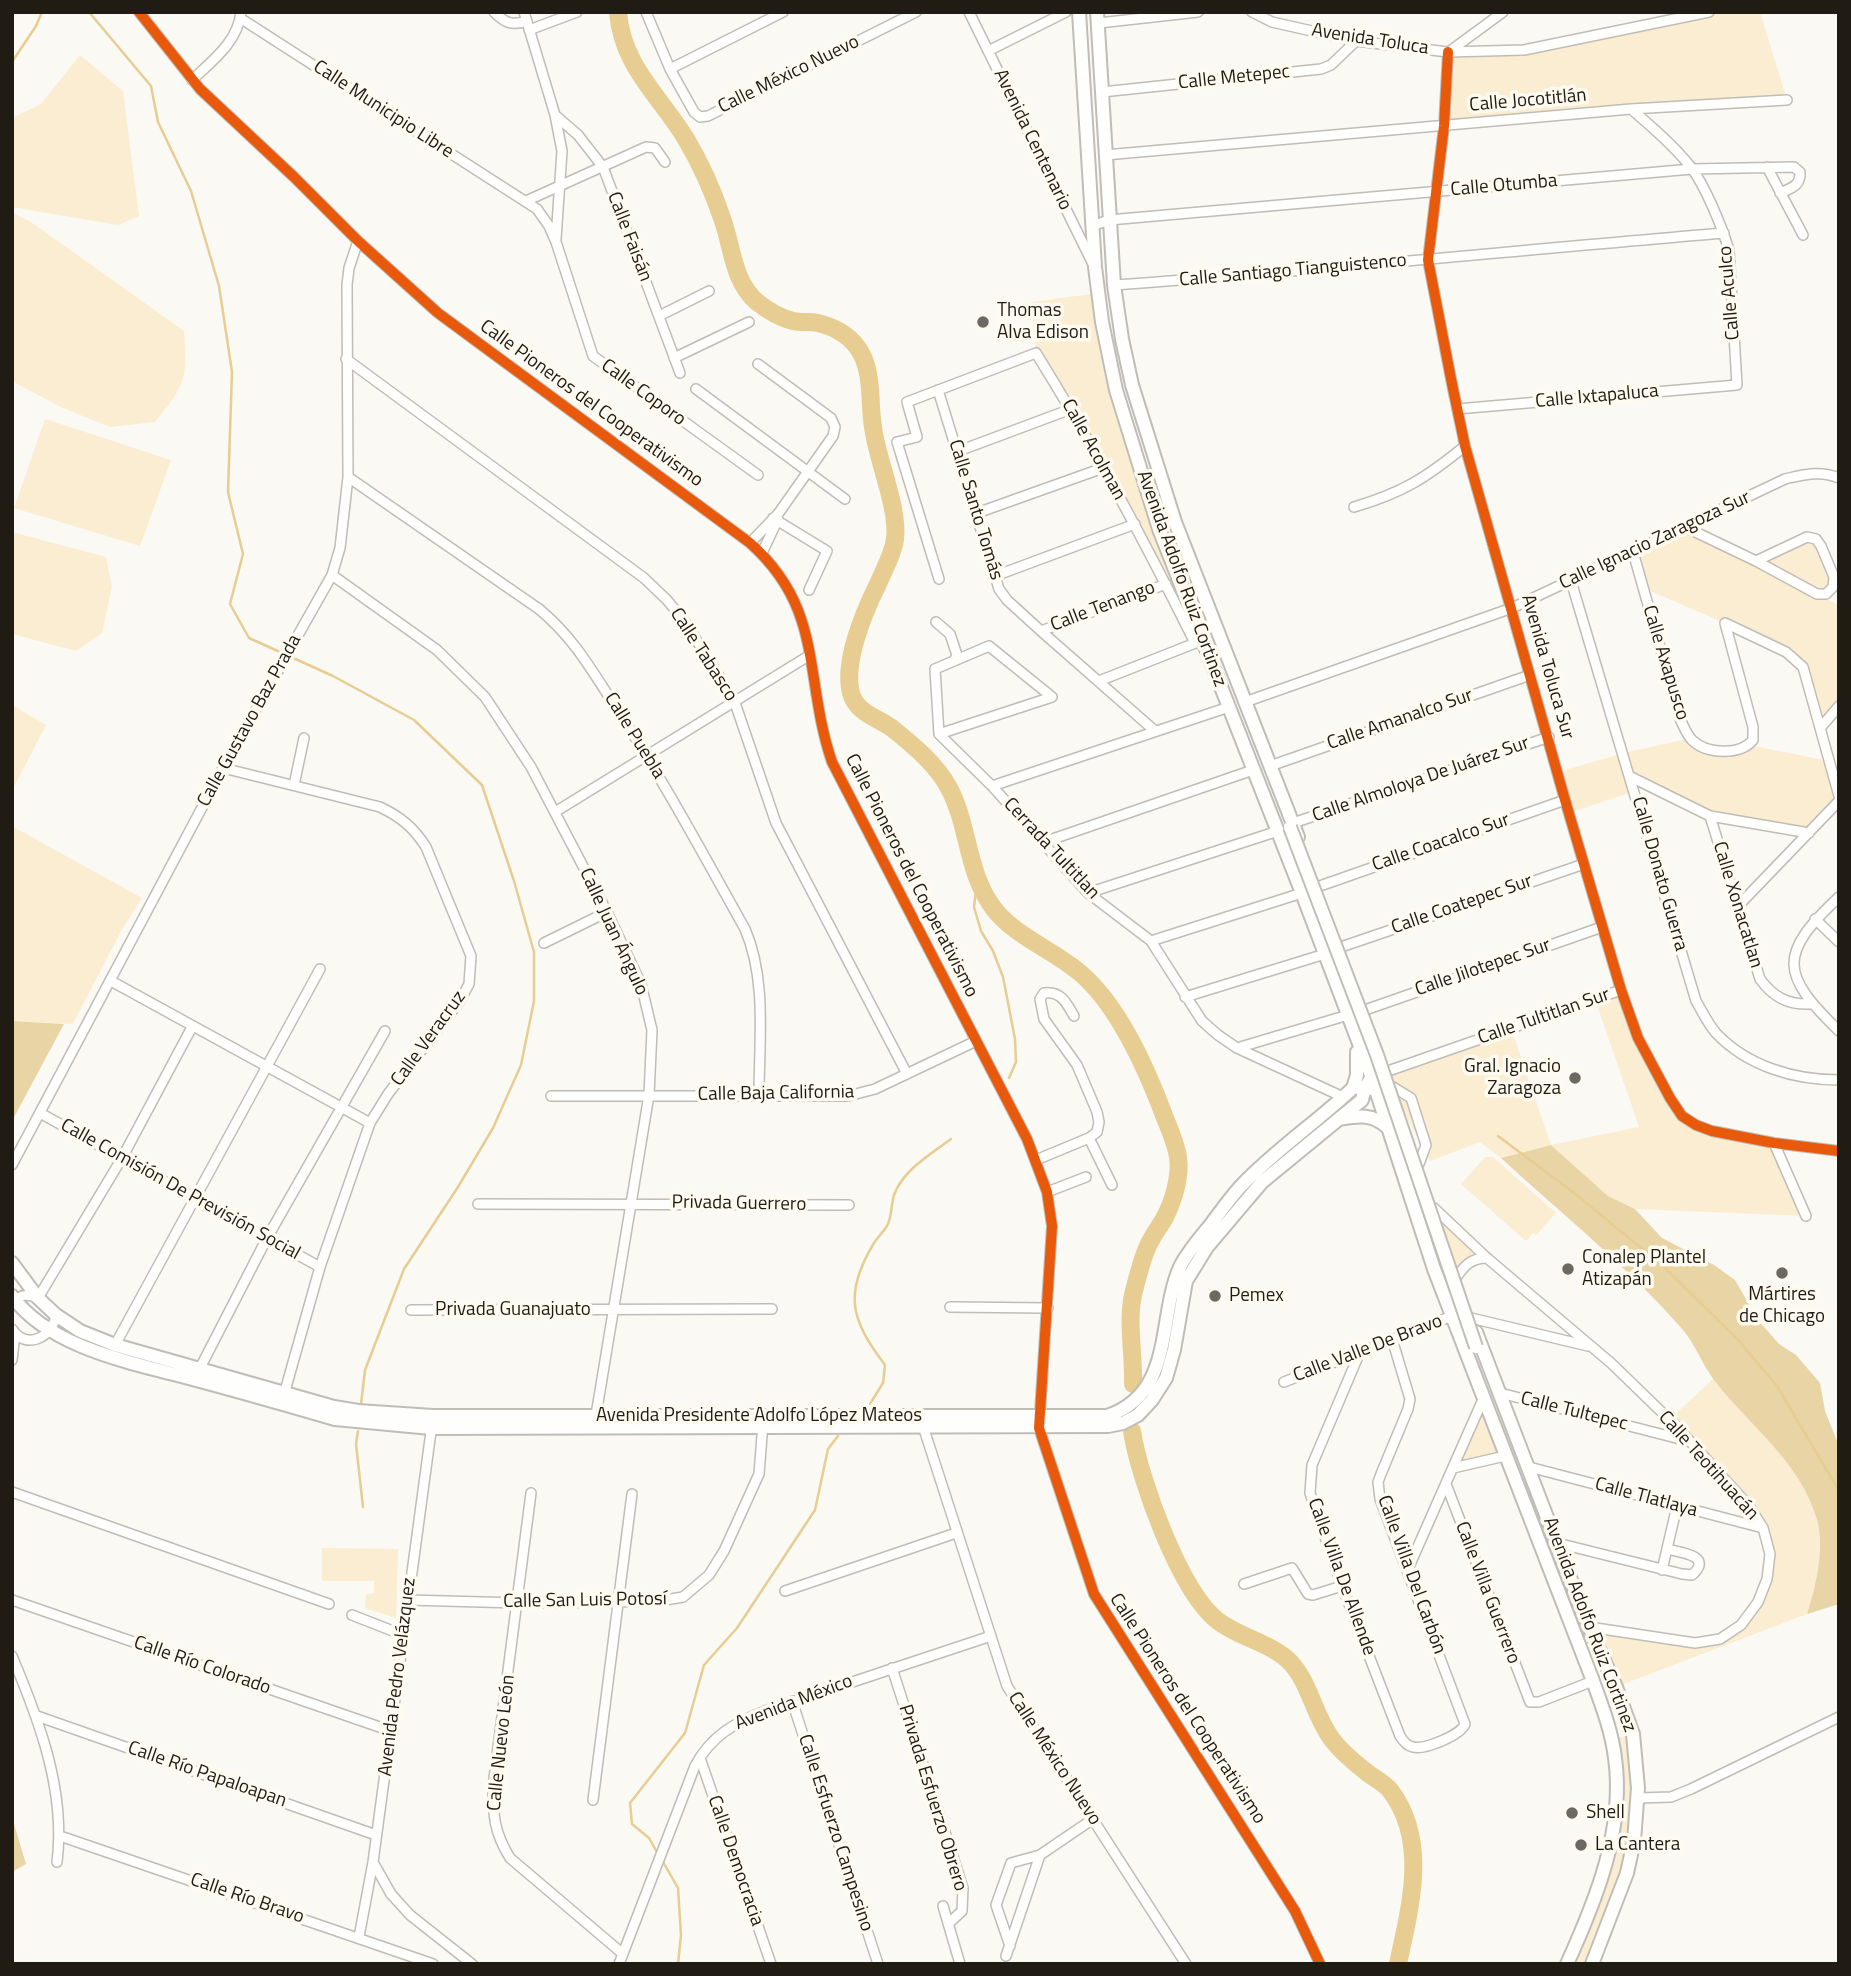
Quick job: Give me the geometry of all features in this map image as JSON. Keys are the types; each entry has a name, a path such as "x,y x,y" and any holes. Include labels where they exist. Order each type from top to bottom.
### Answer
{"main road":[{"name":"Avenida Adolfo Ruiz Cortinez","path":"1079,12 1095,267 1112,376 1159,528 1199,641 1269,807 1286,828 1317,887 1341,947 1388,1071 1455,1278 1589,1627 1616,1687 1634,1740 1637,1771 1634,1840 1627,1872 1592,1964"},
{"name":"Avenida Adolfo Ruiz Cortinez","path":"1098,18 1114,285 1130,373 1171,511 1281,795 1286,828 1303,893 1355,1035 1362,1088 1389,1129 1452,1316 1593,1681 1613,1745 1617,1800 1608,1856 1567,1964"},
{"path":"1112,376 1130,373"},
{"name":"Avenida Adolfo Ruiz Cortinez","path":"1286,828 1377,1055 1473,1347 1477,1377"},
{"path":"1313,923 1329,917"},
{"path":"1355,1035 1362,1088 1387,1096 1390,1101 1422,1199 1441,1229"},
{"name":"Avenida Presidente Adolfo López Mateos","path":"1039,1423 1107,1416 1130,1405 1140,1395 1159,1363 1174,1280 1194,1245 1242,1185 1362,1088 1388,1071"},
{"name":"Avenida Presidente Adolfo López Mateos","path":"12,1264 55,1315 80,1331 115,1345 282,1398 334,1419 432,1422 922,1421 1108,1426 1123,1423 1145,1409 1156,1395 1170,1367 1183,1292 1192,1268 1230,1217 1255,1189 1362,1100 1362,1088"},
{"path":"1339,1119 1368,1116 1378,1119 1389,1129"},
{"name":"Avenida Presidente Adolfo López Mateos","path":"13,1300 51,1331 111,1356 282,1398"},
{"name":"Avenida Adolfo Ruiz Cortinez","path":"1473,1347 1492,1372"},
{"path":"1613,1745 1634,1740"},
{"path":"1617,1773 1637,1771"}],"street":[{"name":"Calle Pioneros del Cooperativismo","path":"139,12 192,80 358,241 438,313 750,543 784,580 796,601 804,625 820,720 832,762 1036,1160 1046,1192 1052,1226 1039,1423 1094,1594 1295,1911 1320,1964"},
{"path":"494,12 507,23 514,25 577,12"},
{"path":"647,13 670,69 783,12"},
{"name":"Calle México Nuevo","path":"670,69 694,112 700,117 720,110 916,12"},
{"name":"Avenida Centenario","path":"969,12 1095,267"},
{"path":"988,51 1066,12"},
{"path":"1098,18 1198,12"},
{"name":"Avenida Toluca","path":"1252,12 1272,22 1356,41 1448,52 1524,50 1709,12"},
{"path":"1448,52 1503,12"},
{"path":"192,80 230,42 237,31 241,15"},
{"name":"Calle Municipio Libre","path":"241,15 526,201"},
{"name":"Calle Coporo","path":"527,21 555,115 562,151 556,242"},
{"name":"Calle Metepec","path":"1102,92 1321,69 1331,65 1356,41"},
{"name":"Avenida Toluca Sur","path":"1448,52 1444,126 1428,260 1465,446 1621,990 1646,1056 1682,1116 1712,1131 1774,1143 1839,1151"},
{"name":"Calle Jocotitlán","path":"1105,155 1632,109 1787,100"},
{"name":"Calle Aculco","path":"1632,109 1662,136 1692,169 1724,233 1729,250 1737,385"},
{"name":"Calle Faisán","path":"555,115 578,135 603,167 680,373"},
{"path":"526,201 651,146 665,162"},
{"path":"1767,167 1803,235"},
{"name":"Calle Otumba","path":"1092,226 1109,220 1692,169 1794,167 1800,172 1800,179 1796,185 1780,193"},
{"name":"Calle Coporo","path":"526,201 543,216 556,242 593,356 758,475"},
{"name":"Calle Santiago Tianguistenco","path":"1114,285 1232,278 1524,249 1724,233"},
{"name":"Calle Gustavo Baz Prada","path":"12,1165 223,768 332,575 341,538 348,477 347,285 349,268 358,241"},
{"path":"659,316 709,291"},
{"path":"674,358 749,323"},
{"name":"Calle Acolman","path":"938,390 1036,353 1071,409 1199,641"},
{"name":"Calle Tabasco","path":"346,359 644,578 685,622 734,700 776,823 907,1074"},
{"path":"750,543 776,518 833,436 835,427 831,418 758,364"},
{"name":"Calle Ixtapaluca","path":"1457,409 1737,385"},
{"path":"695,389 845,499"},
{"path":"938,390 907,402 917,437 897,442 939,579"},
{"name":"Calle Santo Tomás","path":"938,390 999,589 1007,600 1154,731"},
{"path":"957,452 1071,409"},
{"path":"1354,507 1406,488 1424,478 1465,446"},
{"path":"977,513 1103,468"},
{"name":"Calle Ignacio Zaragoza Sur","path":"1245,702 1512,608 1785,479 1810,473 1834,476"},
{"name":"Calle Puebla","path":"348,477 560,626 576,645 647,754 745,929 754,951 758,976 759,1096"},
{"path":"762,553 776,518"},
{"path":"776,518 827,551 809,590"},
{"path":"995,576 1135,524"},
{"path":"1685,527 1817,594 1826,594 1833,587 1834,577 1816,539 1807,537 1756,561"},
{"name":"Calle Axapusco","path":"1633,552 1681,721 1693,742 1703,747 1728,751 1744,748 1753,740 1753,727 1725,623 1786,652 1803,667 1839,799"},
{"name":"Calle Juan Ángulo","path":"332,575 437,650 485,697 505,725 555,812 607,912 641,984 648,1006 652,1041 649,1095 596,1421"},
{"name":"Calle Donato Guerra","path":"1571,581 1696,1001 1714,1031 1741,1056 1775,1070 1814,1080 1839,1080"},
{"name":"Calle Tenango","path":"1041,631 1166,584"},
{"path":"936,622 970,653"},
{"path":"950,634 957,654 955,659"},
{"path":"1099,681 1199,641"},
{"path":"989,646 1052,696 939,734 935,669 970,653 989,646"},
{"path":"555,812 810,654"},
{"name":"Calle Amanalco Sur","path":"1270,766 1530,675"},
{"path":"1821,727 1839,706"},
{"path":"992,786 1229,707"},
{"name":"Cerrada Tultitlan","path":"939,734 992,786 1088,893 1152,941 1185,997 1202,1021 1217,1035 1237,1048 1362,1088"},
{"name":"Calle Almoloya De Juárez Sur","path":"1088,893 1549,737"},
{"path":"294,785 304,738"},
{"name":"Calle Veracruz","path":"223,768 380,807 397,815 426,847 471,956 468,984 461,999 388,1094 370,1123 320,1267 282,1398"},
{"path":"1044,842 1253,770"},
{"path":"1631,778 1710,816 1809,833"},
{"path":"1739,905 1839,799"},
{"name":"Calle Coacalco Sur","path":"1317,887 1565,800"},
{"name":"Calle Xonacatlan","path":"1710,816 1760,979 1768,990 1788,1002 1810,1004 1839,1031"},
{"name":"Calle Coatepec Sur","path":"1341,947 1584,864"},
{"path":"1152,941 1303,893"},
{"path":"1810,1004 1798,985 1794,972 1798,943 1815,919 1839,897"},
{"path":"544,943 607,912"},
{"path":"1815,919 1839,942"},
{"name":"Calle Jilotepec Sur","path":"1365,1010 1602,927"},
{"path":"1185,997 1325,954"},
{"path":"115,1345 320,969"},
{"path":"111,981 370,1123"},
{"name":"Calle Tultitlan Sur","path":"1388,1071 1621,990"},
{"path":"1036,1160 1089,1138 1097,1132 1097,1112 1077,1065 1044,1018 1040,999 1044,993 1052,992 1061,996 1074,1016"},
{"path":"1237,1048 1348,1015"},
{"path":"13,1300 29,1294 38,1298 122,1158 192,1027"},
{"path":"199,1370 267,1238 385,1031"},
{"name":"Calle Baja California","path":"551,1096 848,1096 875,1089 976,1041"},
{"name":"Calle Comisión De Previsión Social","path":"40,1112 320,1267"},
{"path":"1089,1138 1112,1185"},
{"path":"1774,1143 1806,1216"},
{"path":"1046,1192 1086,1177"},
{"name":"Privada Guerrero","path":"478,1204 849,1205"},
{"name":"Calle Teotihuacán","path":"1434,1208 1487,1258 1592,1347 1676,1426 1749,1506 1763,1528 1770,1554 1767,1579 1758,1602 1741,1625 1720,1639 1695,1643 1589,1627"},
{"path":"1455,1278 1468,1263 1477,1258 1487,1258"},
{"path":"950,1307 1048,1308"},
{"name":"Privada Guanajuato","path":"411,1310 772,1309"},
{"path":"12,1360 14,1332 27,1340 40,1339 51,1331 55,1315"},
{"name":"Calle Valle De Bravo","path":"1284,1382 1452,1316"},
{"path":"1471,1318 1592,1347"},
{"name":"Calle Villa Del Carbón","path":"1392,1339 1410,1399 1381,1474 1378,1490 1464,1716 1463,1730"},
{"name":"Calle Villa De Allende","path":"1360,1352 1317,1451 1310,1480 1315,1511 1342,1587 1405,1744 1421,1747 1457,1735 1463,1730"},
{"name":"Calle Tultepec","path":"1500,1393 1688,1441"},
{"path":"1408,1569 1483,1397"},
{"name":"Calle San Luis Potosí","path":"408,1600 618,1602 683,1597 709,1576 724,1551 759,1474 763,1421"},
{"name":"Calle México Nuevo","path":"922,1421 956,1534 1013,1699 1186,1964"},
{"name":"Avenida Pedro Velázquez","path":"359,1937 373,1862 432,1422"},
{"path":"1453,1468 1506,1456"},
{"name":"Calle Tlatlaya","path":"1529,1467 1763,1528"},
{"name":"Calle Villa Guerrero","path":"1446,1484 1530,1702 1539,1702 1593,1681"},
{"path":"12,1492 329,1604"},
{"name":"Calle Nuevo León","path":"531,1493 519,1603 493,1786 493,1821 499,1840 510,1858 621,1959"},
{"path":"593,1800 632,1494"},
{"path":"1662,1570 1677,1506"},
{"path":"785,1591 956,1534"},
{"path":"1556,1543 1662,1570 1692,1575 1697,1571 1697,1558 1667,1549"},
{"path":"1244,1584 1292,1567 1308,1594 1342,1587"},
{"name":"Calle Río Colorado","path":"12,1600 391,1731"},
{"path":"352,1615 402,1635"},
{"name":"Avenida México","path":"621,1959 657,1864 707,1746 732,1726 792,1701 990,1636"},
{"path":"12,1656 37,1716 53,1784 60,1836 57,1862"},
{"name":"Privada Esfuerzo Obrero","path":"892,1668 962,1888 962,1911 948,1924"},
{"name":"Calle Esfuerzo Campesino","path":"792,1701 878,1964"},
{"name":"Calle Río Papaloapan","path":"37,1716 376,1835"},
{"path":"1637,1798 1658,1799 1681,1793 1839,1717"},
{"name":"Calle Democracia","path":"700,1758 771,1964"},
{"path":"1010,1946 996,1905 1012,1863 1040,1855 1093,1819"},
{"name":"Calle Río Bravo","path":"60,1836 433,1964"},
{"path":"1006,1956 1040,1855"},
{"path":"373,1862 391,1894 410,1915 472,1964"},
{"path":"943,1906 960,1964"}],"shaded area":[{"path":"1709,12 1760,12 1787,100 1444,126 1448,52 1524,50"},
{"path":"80,55 123,91 139,216 118,225 12,207 12,118 41,104"},
{"path":"13,213 31,222 184,331 185,360 182,381 173,399 155,422 110,427 63,408 12,379"},
{"path":"1099,293 1102,322 1195,643 1036,353 1031,302"},
{"path":"45,419 171,460 140,546 14,508"},
{"path":"1685,527 1756,561 1799,540 1816,539 1833,587 1819,595 1839,605 1839,706 1821,727 1795,659 1725,623 1643,588 1633,552"},
{"path":"12,532 106,557 112,587 102,633 76,651 12,634"},
{"path":"12,705 46,725 12,791"},
{"path":"1691,738 1715,750 1749,745 1829,761 1839,796 1809,833 1710,816 1632,778 1635,791 1569,813 1558,772"},
{"path":"12,826 142,898 121,931 73,1024 12,1021"},
{"path":"1621,990 1638,1038 1670,1098 1696,1125 1774,1143 1806,1216 1635,1209 1608,1196 1551,1145 1639,1127 1595,999"},
{"path":"12,1021 64,1024 12,1121"},
{"path":"1511,1028 1551,1145 1501,1158 1480,1142 1430,1161 1397,1099 1388,1071"},
{"path":"1551,1145 1608,1196 1635,1209 1662,1238 1714,1265 1735,1280 1758,1320 1779,1344 1796,1355 1820,1383 1825,1411 1839,1446 1839,1604 1807,1614 1818,1567 1819,1531 1809,1499 1786,1461 1714,1380 1687,1336 1662,1307 1501,1158"},
{"path":"1485,1157 1493,1157 1556,1213 1536,1235 1533,1233 1526,1241 1461,1184"},
{"path":"1434,1208 1487,1258 1477,1258 1456,1278"},
{"path":"1713,1379 1778,1449 1805,1489 1814,1511 1820,1534 1820,1553 1807,1614 1616,1687 1589,1627 1675,1641 1720,1639 1741,1625 1758,1602 1770,1554 1763,1528 1669,1420"},
{"path":"1484,1397 1505,1456 1453,1468"},
{"path":"322,1548 398,1549 396,1618 365,1608 366,1594 374,1593 374,1581 322,1581"},
{"path":"1633,1734 1634,1840 1592,1964 1567,1964 1596,1896 1617,1800 1612,1740"},
{"path":"12,1817 26,1864 12,1872"}],"waterway":[{"path":"12,62 42,12"},
{"path":"89,12 151,86 158,122 191,191 219,286 232,372 228,492 243,554 230,604 249,638 333,676 414,720 482,785 534,952 534,1001 521,1065 493,1128 404,1269 365,1370 361,1404"},
{"path":"618,12 621,31 634,65 676,123 702,169 723,221 738,275 749,294 761,305 784,318 796,322 818,323 838,330 854,343 865,363 875,440 894,513 895,539 852,652 849,681 854,700 863,710 909,742 938,771 956,803 978,880 994,909 1012,927 1079,972 1107,1002 1140,1059 1171,1132 1179,1165 1177,1181 1164,1219 1145,1253 1133,1295 1133,1384"},
{"path":"977,881 974,907 981,931 993,951 1003,977 1015,1039 1016,1062 1009,1078"},
{"path":"1498,1136 1574,1193 1662,1265 1739,1341 1777,1386 1839,1491"},
{"path":"870,1404 883,1383 885,1365 858,1320 855,1306 858,1277 874,1243 889,1222 898,1186 918,1163 951,1139"},
{"path":"358,1431 356,1444 363,1507"},
{"path":"1132,1431 1143,1476 1163,1533 1190,1586 1204,1606 1227,1627 1275,1650 1291,1663 1303,1680 1331,1738 1354,1762 1390,1790 1402,1810 1413,1852 1413,1875 1398,1964"},
{"path":"658,1854 649,1838 632,1824 630,1803 685,1733 704,1665 737,1628 815,1510 828,1449 838,1436"},
{"path":"662,1860 678,1888 681,1935 678,1964"}],"cycle path":[{"path":"139,12 200,89 358,241 438,313 750,543 774,568 790,594 801,619 808,646 823,731 832,762 1027,1139 1047,1192 1052,1226 1039,1428 1094,1594 1295,1911 1320,1964"},
{"path":"1448,52 1444,126 1428,260 1465,446 1565,800 1621,990 1638,1038 1670,1098 1682,1116 1696,1125 1712,1131 1774,1143 1839,1151"}],"place":[{"name":"Thomas Alva Edison","path":"983,322"},
{"name":"Gral. Ignacio Zaragoza","path":"1575,1078"},
{"name":"Conalep Plantel Atizapán","path":"1568,1269"},
{"name":"Mártires de Chicago","path":"1782,1273"},
{"name":"Pemex","path":"1215,1296"},
{"name":"Shell","path":"1572,1813"},
{"name":"La Cantera","path":"1581,1845"}]}
